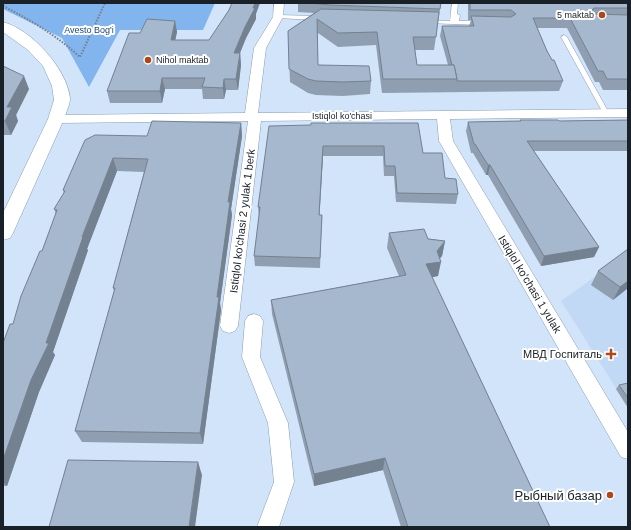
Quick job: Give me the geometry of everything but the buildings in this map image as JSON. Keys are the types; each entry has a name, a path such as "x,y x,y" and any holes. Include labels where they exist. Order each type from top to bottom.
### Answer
{"street":[{"path":"278,17 280,3"},
{"name":"Istiqlol ko'chasi 2 yulak 1 berk","path":"229,326 260,48 278,17"},
{"path":"3,26 22,37 45,59 56,79 62,99 56,119 3,233"},
{"name":"Istiqlol ko'chasi","path":"56,119 628,113"},
{"name":"Istiqlol ko'chasi 1 yulak","path":"443,115 446,141 628,450"},
{"path":"254,321 251,357 278,423 284,482 268,527"}],"lane":[{"path":"421,22 453,23 455,3"},
{"path":"458,3 456,23 486,23"},
{"path":"278,17 326,18"},
{"path":"564,37 606,113"}],"path":[{"path":"3,6 30,20 60,39 80,57 104,3"}],"shaded area":[{"name":"МВД Госпиталь","path":"628,253 628,407 561,301"}],"green space":[{"name":"Avesto Bog'i","path":"3,3 215,3 203,30 120,30 89,87 62,38 3,9"}],"place":[{"name":"5 maktab","path":"602,15"},
{"name":"Nihol maktab","path":"148,60"},
{"name":"МВД Госпиталь","path":"611,354"},
{"name":"Рыбный базар","path":"610,495"}]}
